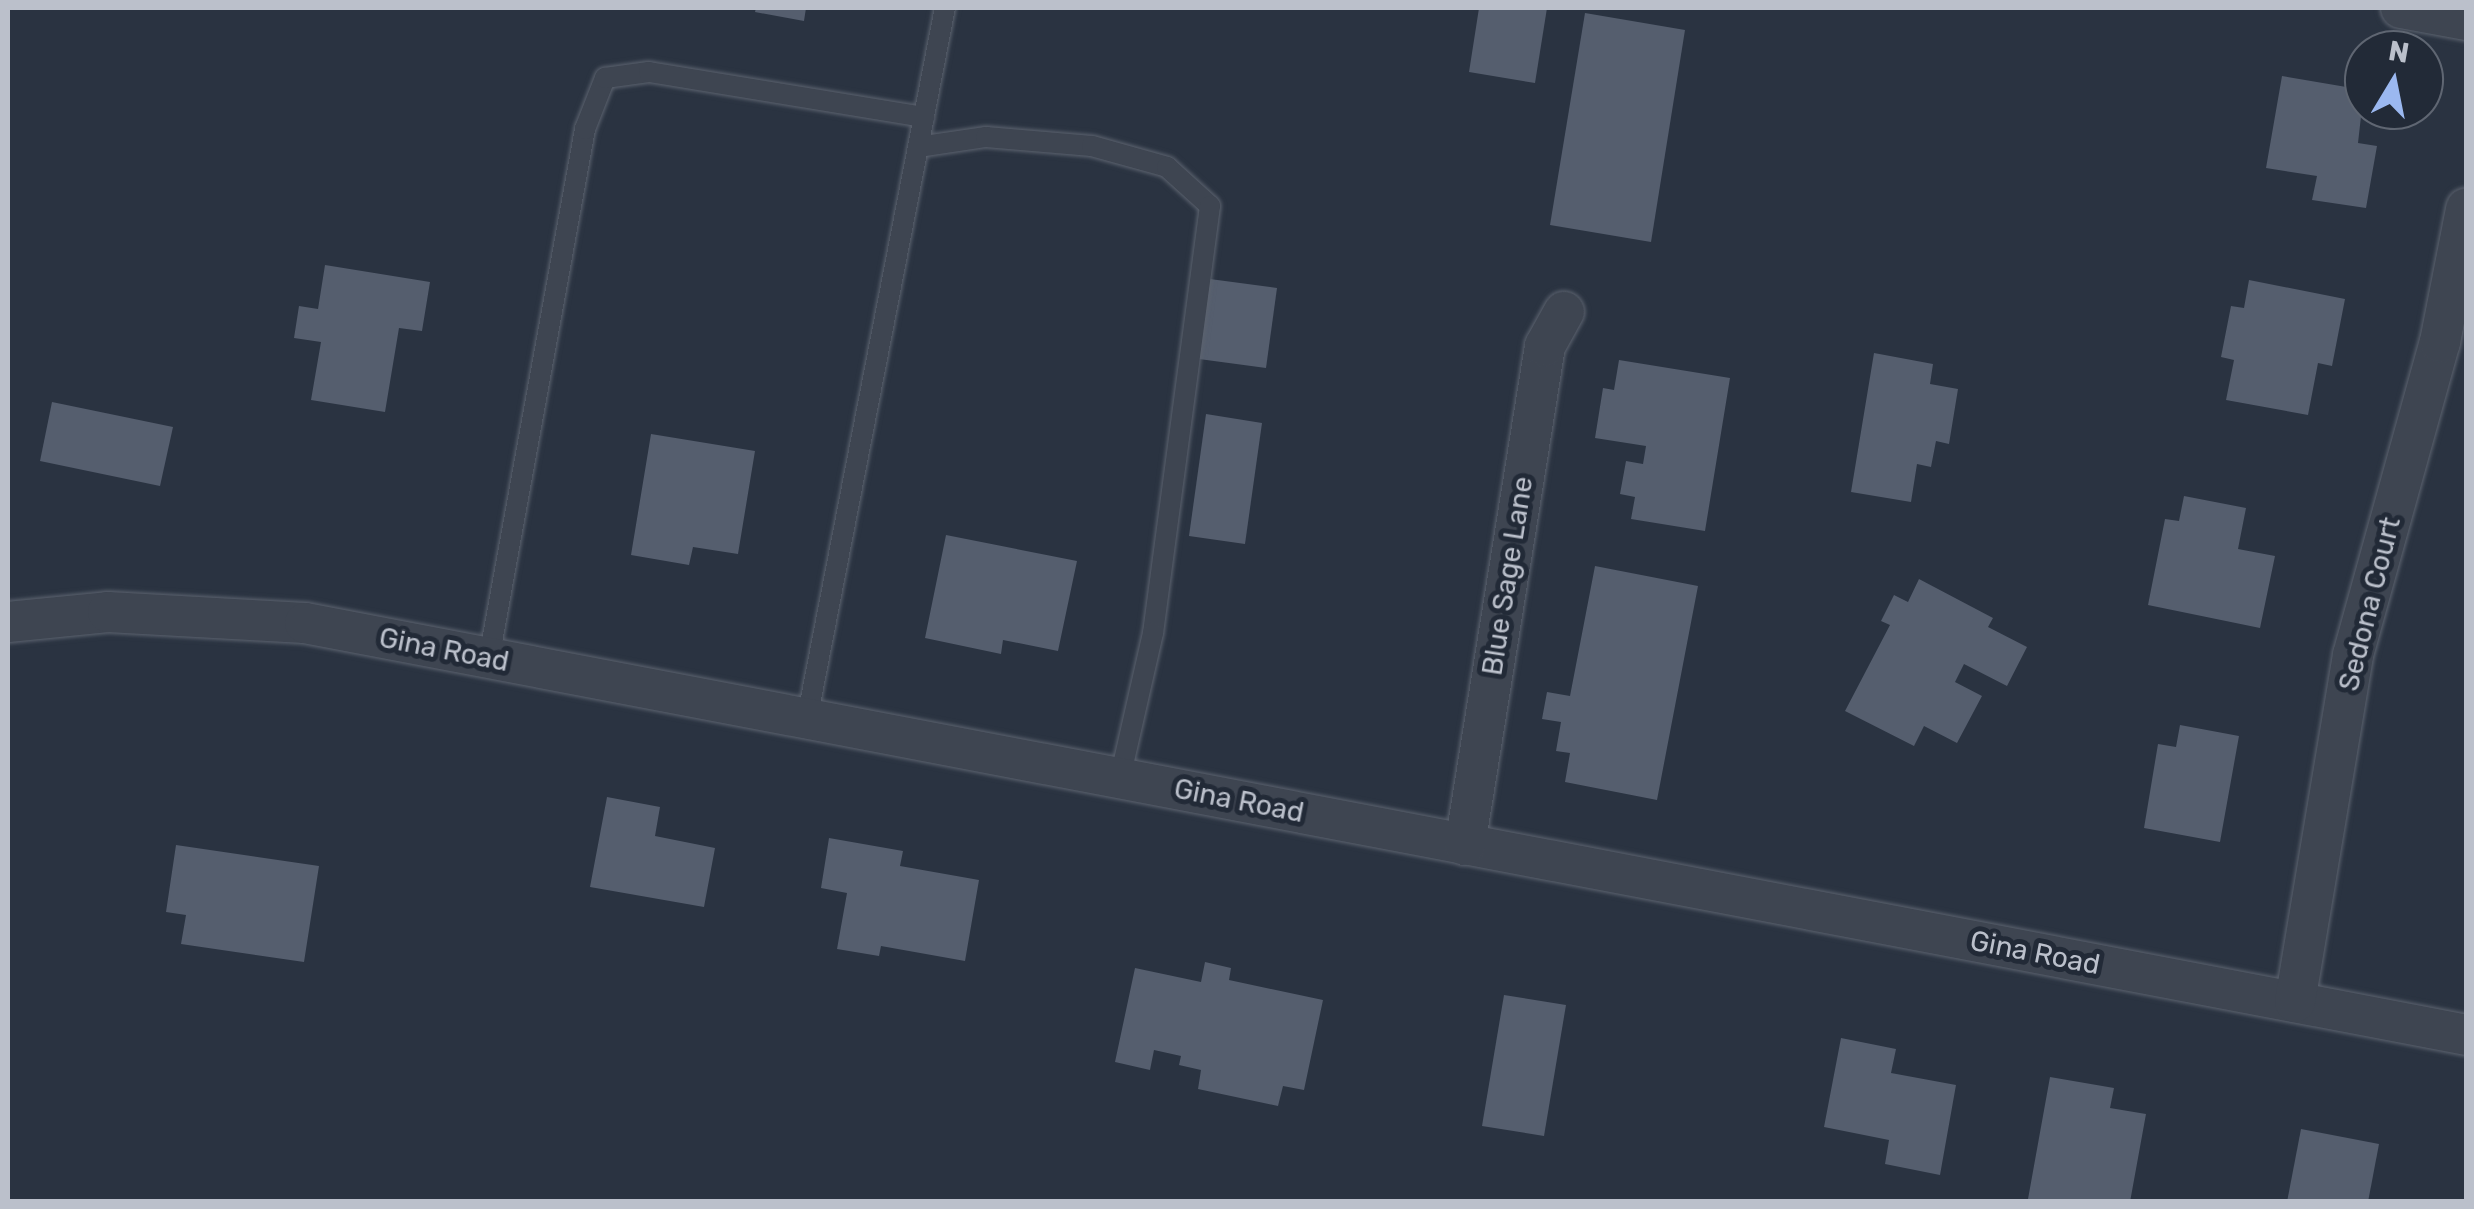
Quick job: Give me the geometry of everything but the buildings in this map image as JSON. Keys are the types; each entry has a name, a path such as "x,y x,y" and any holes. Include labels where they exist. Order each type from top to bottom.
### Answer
{"street":[{"path":"2401,8 2466,20"},
{"name":"Sedona Court","path":"2294,1002 2352,655 2440,342 2466,210"},
{"name":"Blue Sage Lane","path":"1465,845 1545,346 1564,312"},
{"name":"Gina Road","path":"8,622 108,612 305,623 2466,1035"}],"lane":[{"path":"808,719 944,8"},
{"path":"488,658 584,129 605,78 650,72 924,117"},
{"path":"918,147 986,137 1092,146 1166,167 1210,206 1153,633 1120,778"}]}
